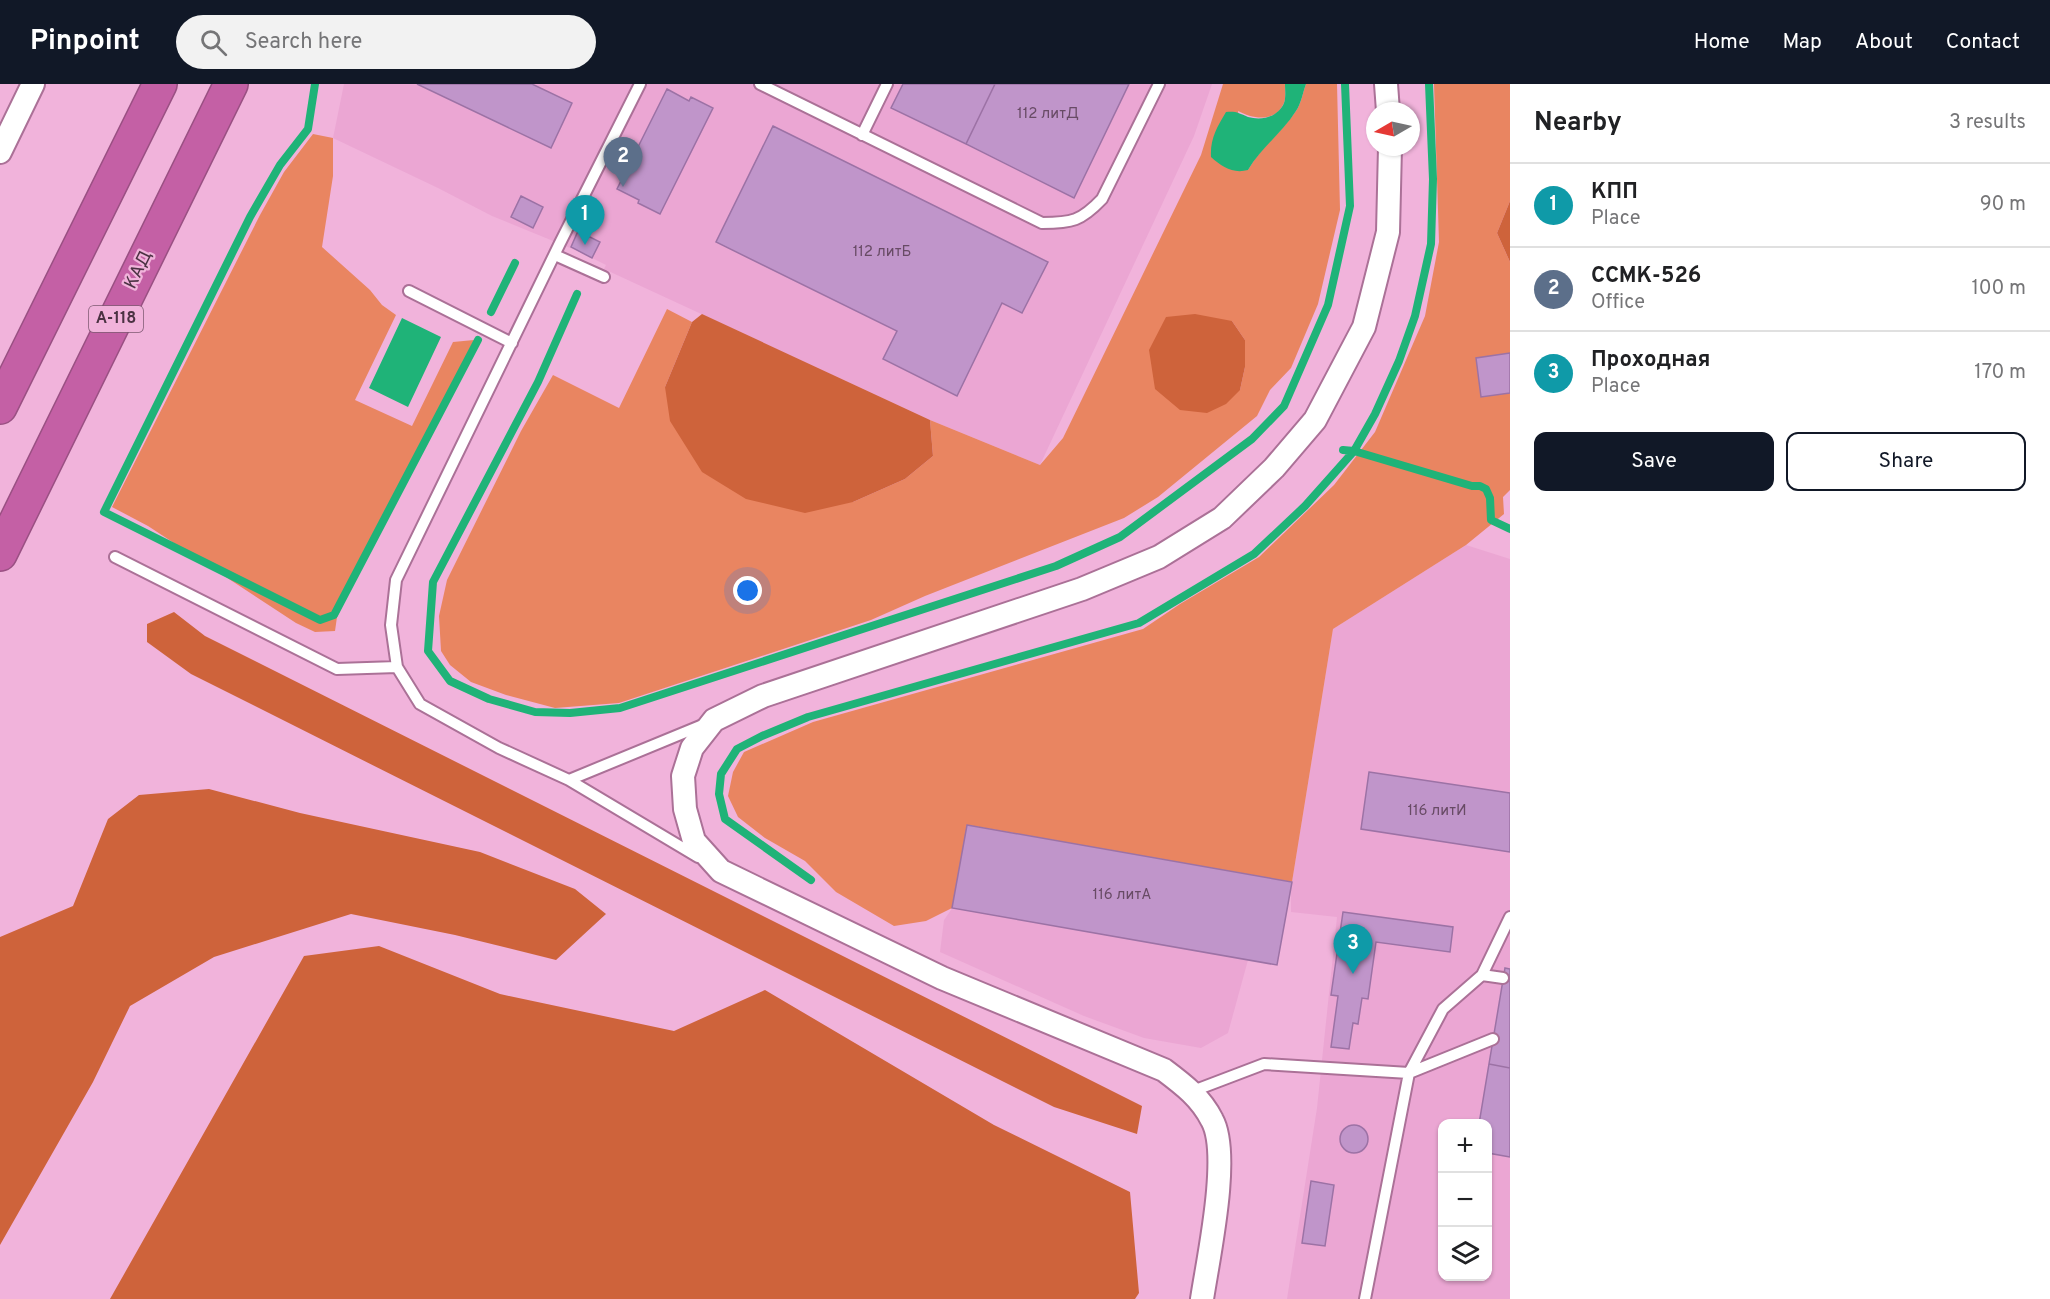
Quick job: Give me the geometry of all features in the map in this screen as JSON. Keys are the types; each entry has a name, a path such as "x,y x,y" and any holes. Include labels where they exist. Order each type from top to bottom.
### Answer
{"highway":[{"path":"0,407 160,84"},
{"name":"КАД","path":"0,554 231,84"}],"street":[{"path":"0,152 33,84"},
{"path":"1386,84 1387,102"},
{"path":"1202,1299 1217,1204 1220,1154 1214,1121 1192,1091 1164,1070 942,978 721,871 694,841 685,809 683,776 692,748 714,720 763,696 1082,589 1159,557 1222,518 1274,468 1315,420 1364,327 1388,232 1390,156"}],"lane":[{"path":"640,84 396,580 391,625 397,667 420,704 499,748 570,780 721,871"},
{"path":"760,84 1042,223 1066,223 1087,214 1102,199 1159,84"},
{"path":"862,135 887,84"},
{"path":"555,255 604,277"},
{"path":"409,291 512,343"},
{"path":"115,557 337,669 397,667"},
{"path":"570,780 714,720"},
{"path":"1365,1299 1409,1073 1443,1009 1482,975 1510,917"},
{"path":"1482,975 1503,978"},
{"path":"1192,1091 1264,1064 1409,1073 1493,1039"}],"shaded area":[{"path":"344,84 1212,84 1194,136 1040,465 930,420 604,269 606,265 580,252 492,216 333,138"},
{"path":"1223,84 1285,84 1284,103 1275,114 1263,118 1238,111 1248,170 1296,111 1306,84 1337,84 1340,210 1318,304 1291,368 1270,390 1257,416 1158,497 1124,518 925,596 871,620 619,703 555,708 506,695 471,682 450,665 441,651 439,616 447,580 521,431 553,375 619,408 667,309 692,322 665,387 853,502 905,479 933,456 930,420 1040,465 1063,438 1201,155","holes":["1232,321 1245,340 1245,367 1240,390"]},
{"path":"1285,84 1306,84 1299,105 1248,170 1228,169 1211,157 1213,139 1226,112 1259,118 1274,115 1284,103"},
{"path":"1434,84 1510,84 1510,201 1497,233 1510,262 1510,490 1503,497 1504,514 1466,545 1333,629 1292,882 968,825 952,908 926,921 894,926 836,892 805,861 765,838 738,817 728,796 733,772 744,752 813,722 1143,629 1259,557 1334,485 1375,432 1425,316 1439,242"},
{"path":"313,134 333,138 333,176 322,247 370,290 382,305 396,315 355,400 412,426 453,342 474,340 337,617 335,631 315,632 296,623 148,526 112,507 260,215 284,172"},
{"path":"1510,201 1510,262 1497,233"},
{"path":"702,314 930,420 933,456 905,479 853,502 805,513 746,499 702,472 670,421 665,387 692,322"},
{"path":"1195,314 1232,321 1245,340 1245,367 1240,390 1226,404 1207,413 1180,410 1155,389 1149,350 1166,317"},
{"path":"402,318 441,337 408,407 369,388"},
{"path":"1466,545 1510,559 1510,1299 1287,1299 1317,1108 1337,917 1291,912 1291,889 1277,965 1248,960 1228,1033 1201,1048 1144,1038 1084,1016 940,952 944,920 953,907 967,825 1292,882 1333,629"},
{"path":"174,612 205,636 1142,1106 1137,1134 1054,1107 191,674 147,642 147,624"},
{"path":"209,789 300,813 480,852 575,889 606,914 556,960 455,935 351,914 214,957 130,1006 93,1082 0,1245 0,937 73,906 108,819 139,795"},
{"path":"379,946 500,994 674,1031 765,990 994,1125 1130,1192 1139,1293 1135,1299 110,1299 304,956"}],"building":[{"path":"417,84 532,84 572,103 551,148"},
{"path":"903,84 995,84 966,144 891,108"},
{"path":"995,84 1129,84 1074,198 966,144"},
{"path":"667,89 689,101 691,97 713,108 660,214 617,189"},
{"path":"773,126 1048,262 1022,313 1002,303 957,396 883,359 897,331 716,242"},
{"path":"521,196 543,207 533,228 511,217"},
{"path":"578,231 600,242 592,258 571,247"},
{"path":"1510,353 1510,393 1481,397 1476,358"},
{"path":"1369,772 1510,793 1510,852 1361,829"},
{"path":"967,825 1292,882 1277,965 952,908"},
{"path":"1343,912 1453,927 1450,952 1376,942 1368,999 1362,998 1358,1024 1353,1023 1349,1049 1331,1047 1338,996 1331,995"},
{"path":"1505,968 1510,969 1510,1068 1489,1064"},
{"path":"1489,1064 1510,1068 1510,1157 1492,1154 1492,1119 1480,1119"},
{"path":"1354,1125 1364,1129 1368,1139 1364,1149 1354,1153 1344,1149 1340,1139 1344,1129"},
{"path":"1311,1181 1334,1185 1325,1246 1302,1243"}],"waterway":[{"path":"315,84 308,129 280,165 250,217 104,512 320,620 334,615 478,340"},
{"path":"577,294 538,382 433,582 428,651 450,681 489,699 535,712 570,713 620,708 1056,566 1120,537 1252,439 1284,406 1328,305 1350,206 1345,84"},
{"path":"811,880 725,819 719,794 721,774 737,749 808,717 1139,623 1254,554 1305,506 1354,451 1375,414 1399,361 1415,316 1431,244 1433,179 1429,84"},
{"path":"491,312 515,263"},
{"path":"1343,450 1354,451 1472,486 1480,486 1486,489 1490,498 1491,520 1510,529"}],"place":[{"name":"ССМК-526","path":"623,187"},
{"name":"КПП","path":"585,245"},
{"name":"Проходная","path":"1353,974"}]}
